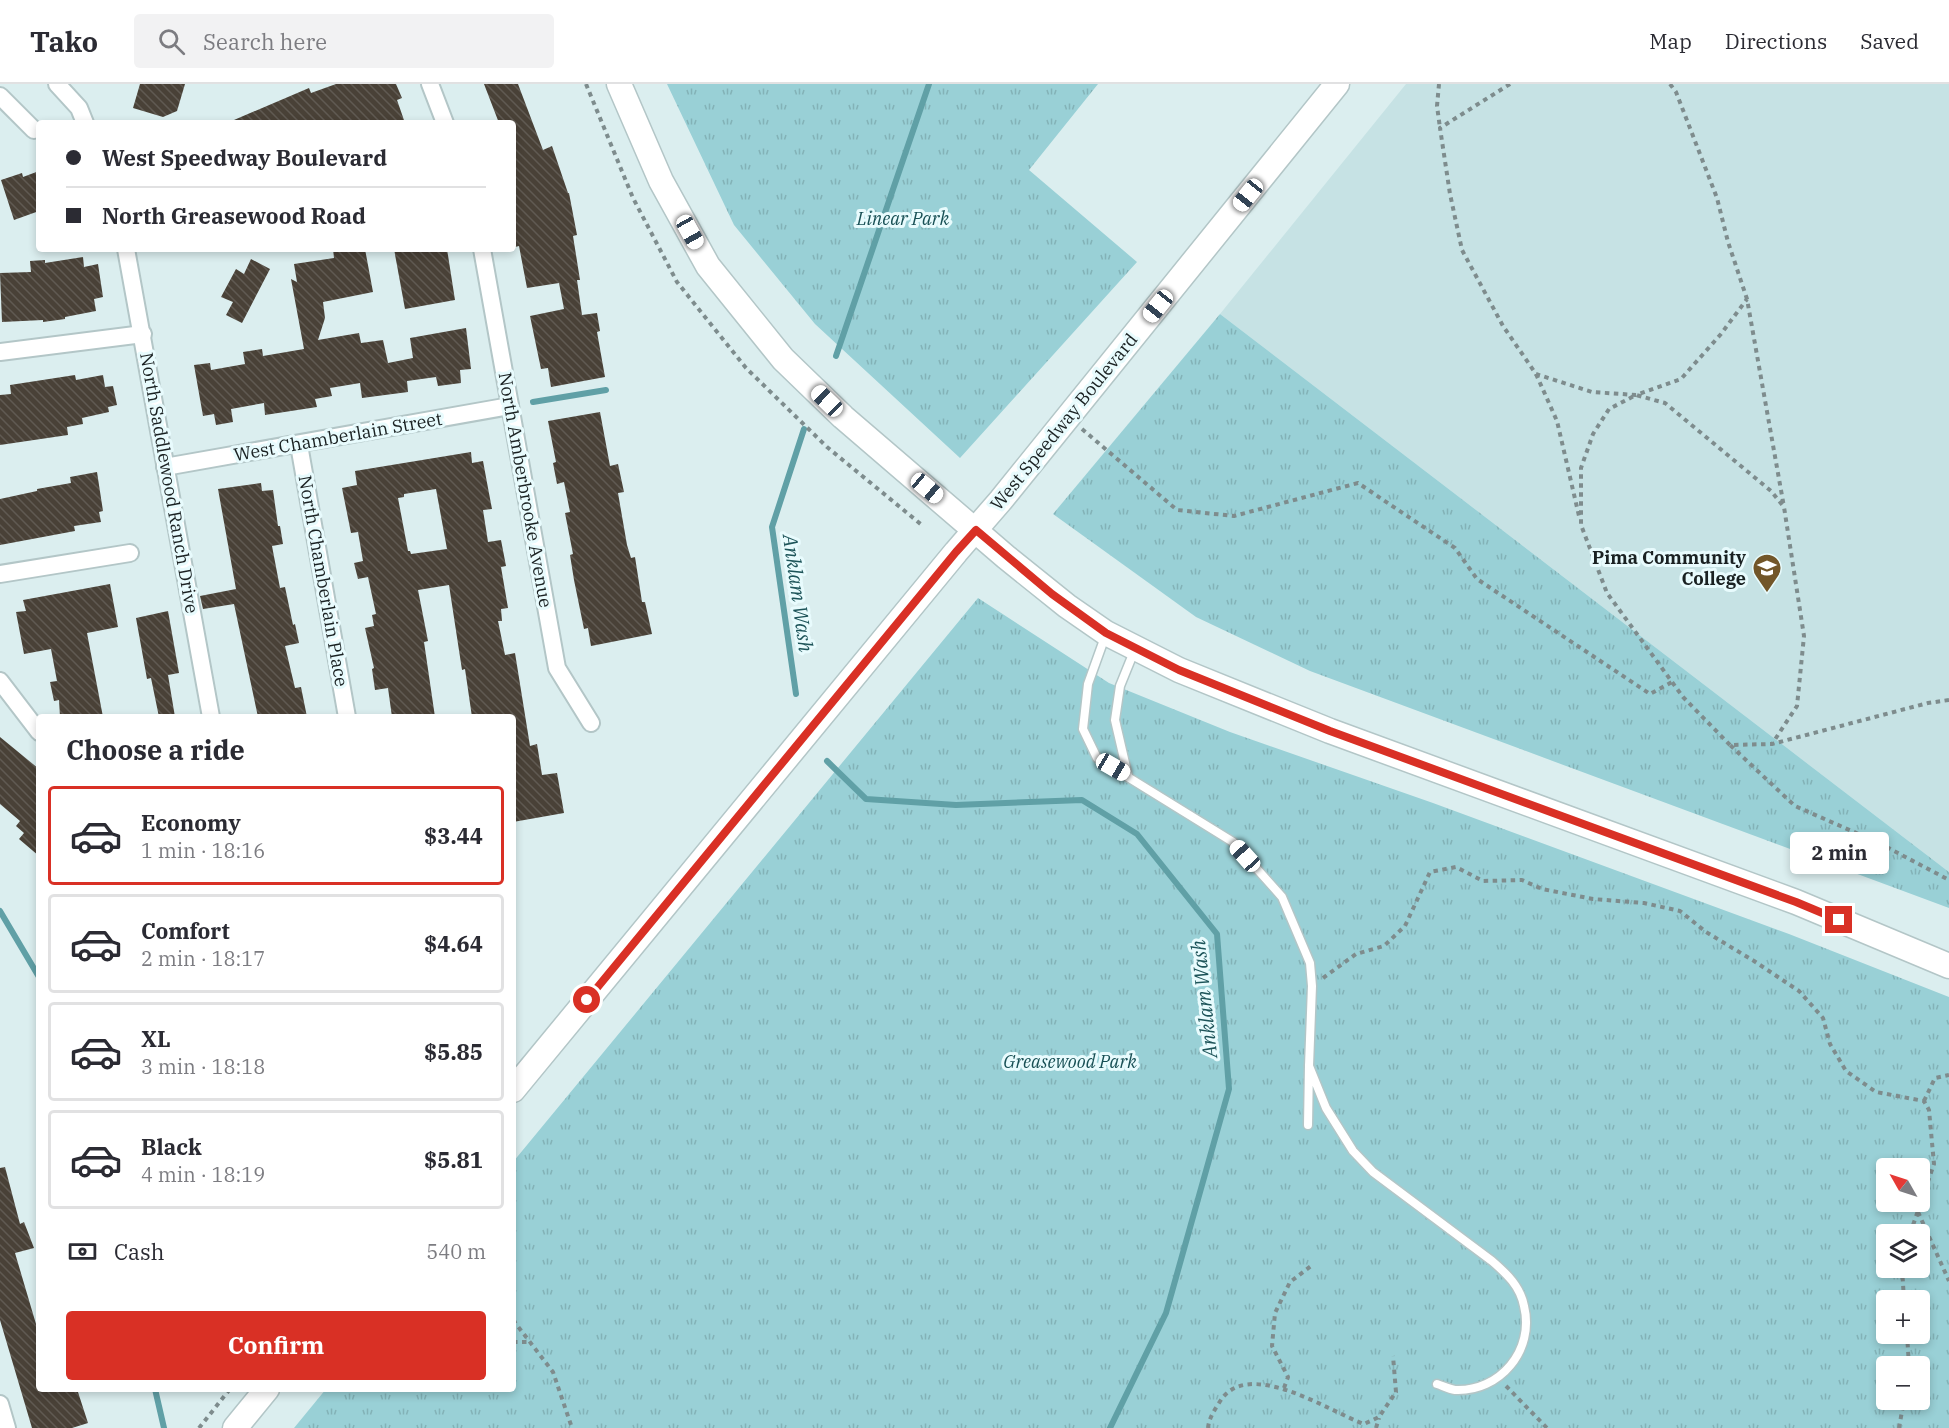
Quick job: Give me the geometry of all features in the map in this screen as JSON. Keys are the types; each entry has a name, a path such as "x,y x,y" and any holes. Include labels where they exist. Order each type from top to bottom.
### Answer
{"main road":[{"path":"619,84 661,181 708,266 775,350 843,417 1058,599 1106,633 1179,670 1330,731 1796,902 1949,966"},
{"name":"West Speedway Boulevard","path":"516,1086 976,530 1337,84"},
{"path":"235,1428 265,1392"}],"street":[{"path":"57,84 79,108 84,120"},
{"path":"430,84 444,120"},
{"path":"0,96 34,130"},
{"name":"North Saddlewood Ranch Drive","path":"127,252 210,714"},
{"name":"North Amberbrooke Avenue","path":"483,252 557,668 591,723"},
{"path":"0,352 143,334"},
{"name":"West Chamberlain Street","path":"165,467 510,406"},
{"name":"North Chamberlain Place","path":"299,445 346,714"},
{"path":"0,574 130,553"},
{"path":"0,681 36,728"},
{"path":"0,1404 7,1428"}],"lane":[{"path":"1106,633 1089,684 1083,729 1097,758 1233,842 1282,897 1310,963 1312,986 1308,1125"},
{"path":"1128,776 1115,720 1120,686 1135,649"},
{"path":"1309,1066 1326,1108 1353,1151 1373,1172 1492,1261 1509,1276 1519,1292 1527,1327 1524,1343 1511,1366 1498,1378 1476,1388 1453,1390 1437,1384"}],"path":[{"path":"1439,84 1437,106 1440,128 1450,194 1462,250 1503,327 1536,374 1557,421 1581,525 1607,593 1683,697 1795,806 1879,843 1949,880"},
{"path":"1440,128 1510,84"},
{"path":"1670,84 1676,92 1717,198 1728,242 1747,299 1804,636 1797,706 1772,744"},
{"path":"1581,525 1581,468 1593,434 1608,409 1636,395 1681,379 1721,334 1747,299"},
{"path":"1536,374 1592,392 1636,395 1665,404 1771,491 1784,507"},
{"path":"1068,417 1177,510 1234,516 1358,483 1455,548 1477,579 1650,694 1672,682"},
{"path":"1730,745 1772,744 1928,703 1949,700"},
{"path":"1312,986 1356,954 1384,946 1404,926 1430,872 1456,867 1483,881 1522,880 1542,889 1583,897 1644,903 1680,911 1706,932 1799,991 1823,1018 1830,1044 1846,1071 1876,1092 1924,1101"},
{"path":"1924,1101 1935,1078 1949,1075"},
{"path":"1924,1101 1929,1110 1934,1164 1930,1176"},
{"path":"1914,1224 1918,1212"},
{"path":"1918,1212 1949,1281"},
{"path":"1284,1388 1288,1377 1272,1346 1275,1313 1290,1282 1311,1266"},
{"path":"516,1324 553,1372 572,1428"},
{"path":"516,1342 530,1342"},
{"path":"1376,1428 1379,1418 1396,1392 1393,1356"},
{"path":"1498,1378 1547,1428"},
{"path":"1208,1428 1209,1421 1222,1397 1234,1388 1253,1385 1284,1388 1310,1398 1344,1417 1364,1424 1379,1418"},
{"path":"199,1428 228,1392"},
{"path":"1899,1428 1902,1410"}],"shaded area":[{"name":"Pima Community College","path":"1406,84 1949,84 1949,872 1220,314"}],"green space":[{"name":"Linear Park","path":"667,84 1098,84 1029,170 1137,262 960,458 815,324 734,225"},
{"path":"1220,314 1949,872 1949,908 1310,671 1196,617 1053,514"},
{"name":"Greasewood Park","path":"978,598 1109,683 1230,732 1433,803 1789,934 1949,997 1949,1428 294,1428 324,1392 516,1392 516,1158"}],"building":[{"path":"140,84 185,84 177,111 163,117 133,108"},
{"path":"336,84 396,84 402,98 397,100 404,120 234,120 309,88 311,93"},
{"path":"484,84 518,84 543,150 552,146 569,193 577,235 573,236 580,280 577,280 582,315 597,313 600,331 597,332 605,377 551,387 548,368 541,369 530,316 564,309 559,283 527,288 519,246 516,247 516,120 498,120"},
{"path":"36,172 36,212 14,220 1,180 22,173 23,177"},
{"path":"333,252 366,252 373,292 323,302 325,318 318,340 359,333 361,343 383,340 388,363 413,358 410,338 466,328 471,369 460,370 461,383 438,386 436,377 407,381 408,392 362,398 360,383 330,388 332,396 315,399 317,407 265,415 264,403 231,409 233,422 216,425 214,414 203,416 194,365 210,363 211,370 245,364 243,352 262,349 263,356 304,349 291,279 297,282 294,264 334,258"},
{"path":"395,252 447,252 455,300 405,309"},
{"path":"83,257 84,267 98,264 103,297 94,299 96,311 43,322 43,320 2,322 0,273 31,272 30,261 45,260 45,263"},
{"path":"251,259 270,269 242,323 226,315 233,302 221,297 236,269 244,274"},
{"path":"75,375 76,380 103,375 105,387 113,386 117,405 108,407 109,412 82,418 83,424 67,427 68,435 0,445 0,395 11,394 10,385"},
{"path":"600,412 610,466 618,464 624,492 618,493 627,545 631,558 635,557 642,602 645,602 652,634 591,646 588,628 584,629 570,555 573,554 565,513 570,512 564,482 557,484 553,463 556,462 548,421"},
{"path":"471,452 472,463 483,461 492,509 483,510 488,542 501,540 506,566 501,567 508,608 501,609 502,621 498,621 505,655 515,653 530,746 537,744 542,775 557,773 564,813 516,821 516,714 472,714 465,669 462,670 449,585 418,590 428,641 424,642 435,714 392,714 388,688 375,690 372,669 374,668 365,628 374,626 372,615 376,614 368,577 358,579 354,563 363,561 358,532 351,533 342,488 357,485 355,471","holes":["436,489 447,549 411,554 408,551 398,498 404,497 404,494"]},
{"path":"97,472 103,511 99,512 101,522 74,526 75,531 0,545 0,499 71,483 70,477"},
{"path":"261,483 262,491 273,490 283,544 272,546 280,588 285,587 299,643 285,646 295,688 301,687 306,714 257,714 234,604 203,609 200,596 236,589 218,489"},
{"path":"110,584 118,627 87,633 102,714 60,714 59,700 54,701 50,682 57,681 51,649 24,654 16,612 26,611 23,600"},
{"path":"168,611 179,673 168,675 174,714 158,714 151,678 147,679 136,618"},
{"path":"0,737 36,767 36,853 19,839 24,833 16,826 20,821 0,804"},
{"path":"5,1167 20,1224 24,1222 34,1248 15,1253 36,1324 36,1392 78,1392 88,1423 72,1428 32,1428 0,1320 0,1168"}],"waterway":[{"name":"Anklam Wash","path":"836,356 929,84"},
{"path":"533,402 606,390"},
{"name":"Anklam Wash","path":"796,694 772,527 804,429"},
{"name":"Anklam Wash","path":"827,761 866,799 956,805 1082,800 1137,834 1217,934 1229,1089 1166,1313 1110,1428"},
{"path":"0,911 36,972"},
{"path":"156,1392 164,1428"}],"place":[{"name":"Pima Community College","path":"1767,594"}],"route":[{"path":"587,1000 976,530 1067,606 1106,633 1179,670 1330,731 1796,902 1839,920"}]}
